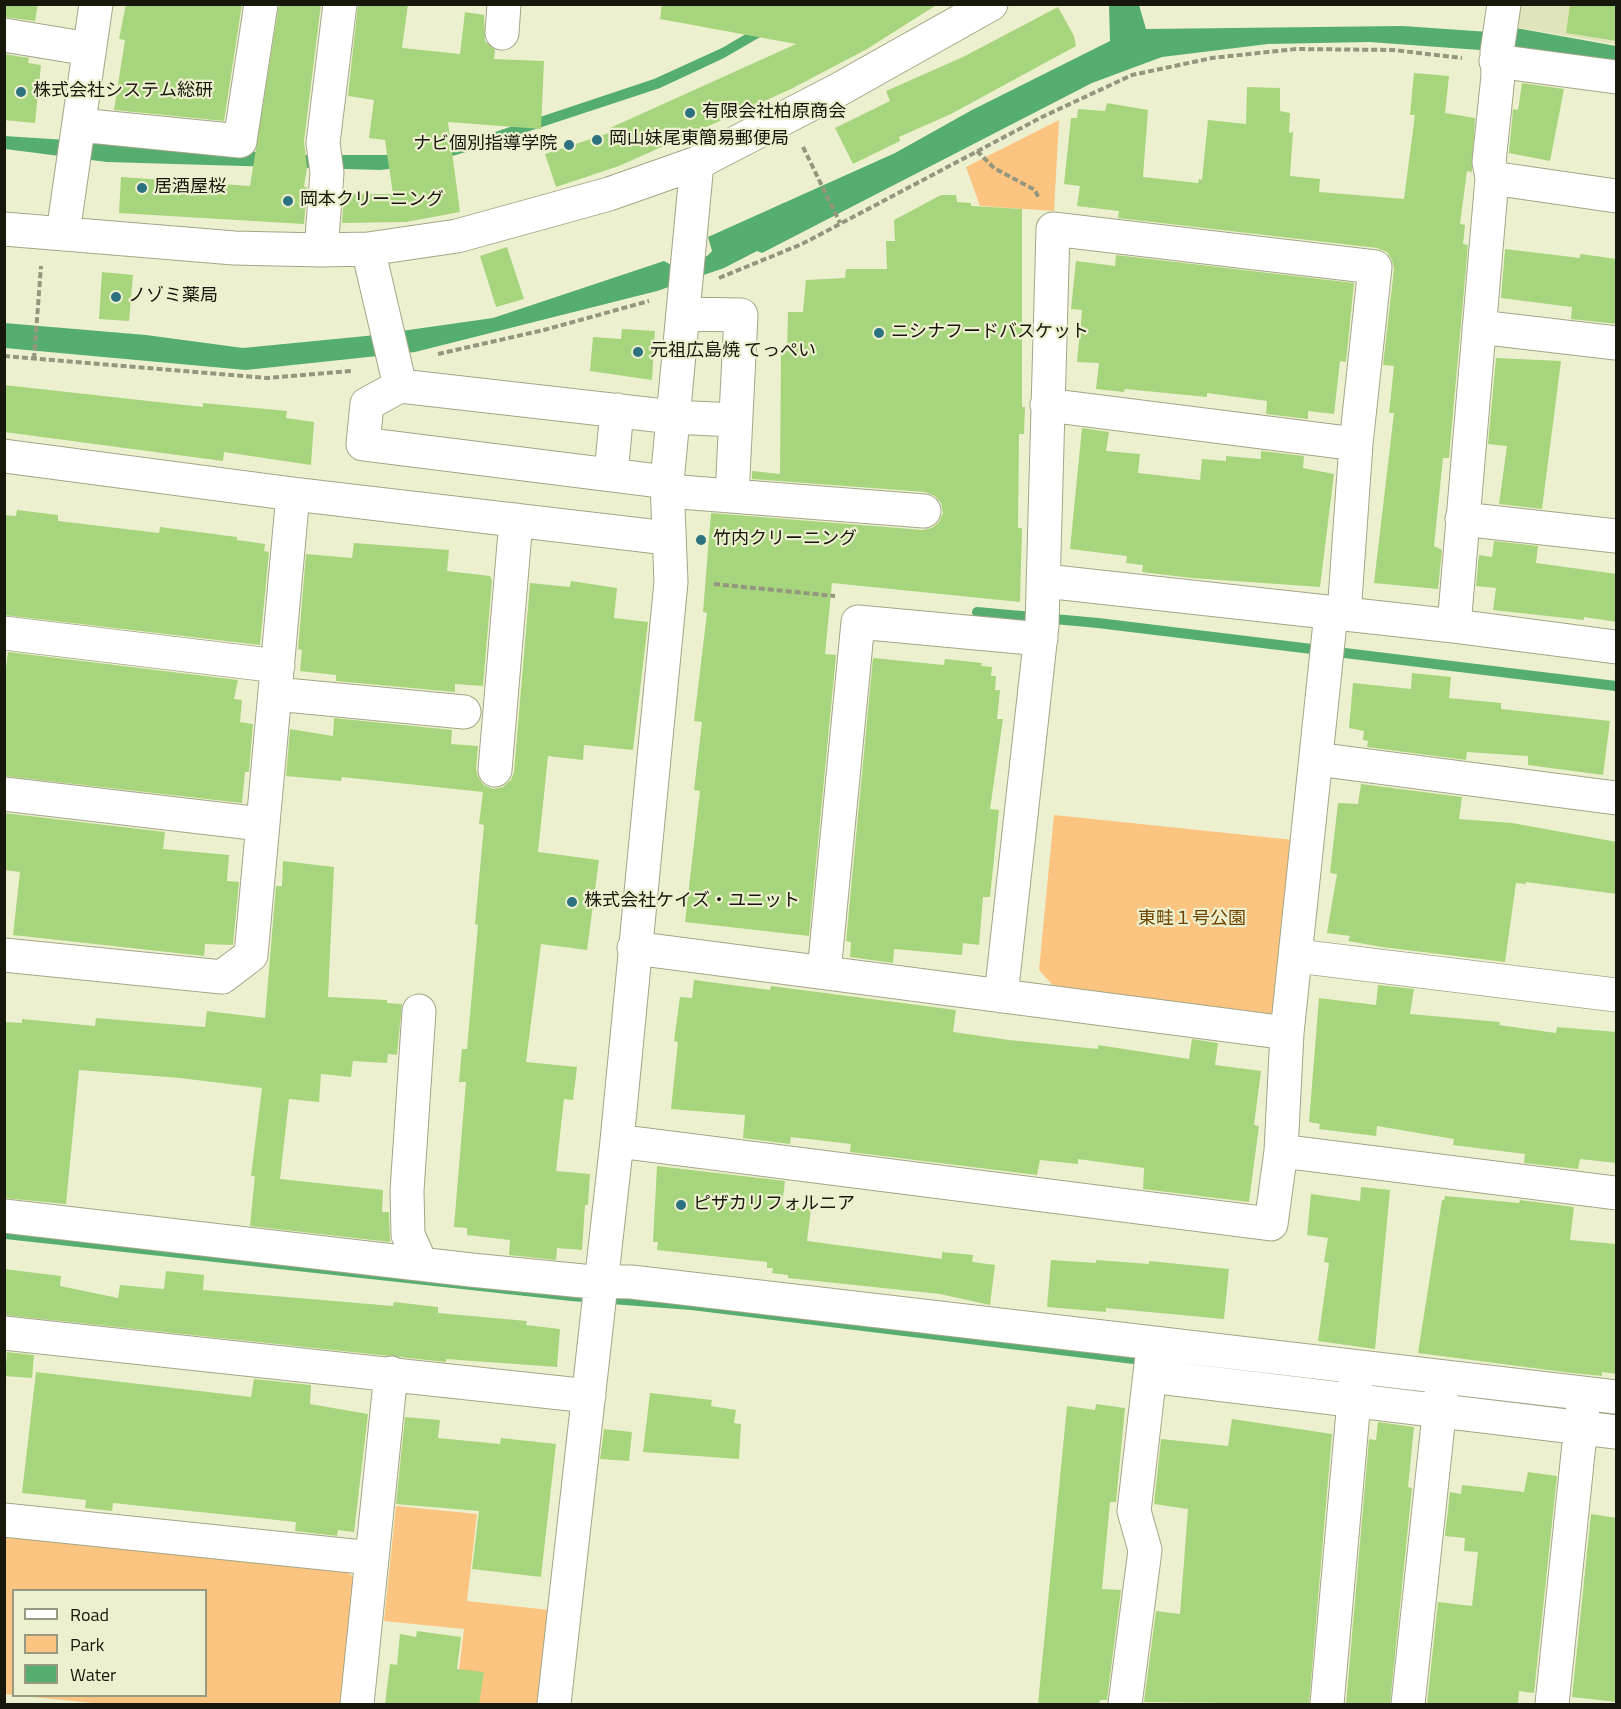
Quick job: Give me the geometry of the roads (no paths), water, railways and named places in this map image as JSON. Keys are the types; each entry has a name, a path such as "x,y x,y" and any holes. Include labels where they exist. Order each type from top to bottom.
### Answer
{"street":[{"path":"96,4 76,141 34,231 234,248 321,250 368,249 457,236 609,194 697,163 788,116 991,4"},
{"path":"76,141 240,141 261,4"},
{"path":"321,250 325,164 323,143 340,4"},
{"path":"4,35 89,49"},
{"path":"1454,626 1492,178 1489,162 1498,76 1499,36 1617,77"},
{"path":"554,1704 617,1141 671,582 667,538 667,486 697,163"},
{"path":"1492,178 1617,196"},
{"path":"617,1141 1271,1224 1281,1151 1287,1033 1297,956 1316,759 1356,444 1375,267 1053,229 1043,613 1001,996"},
{"path":"368,249 393,360 367,404 363,444 612,474 667,486 732,496 924,511"},
{"path":"686,286 741,315 732,496"},
{"path":"1479,327 1617,343"},
{"path":"393,360 616,411 734,420"},
{"path":"1047,405 1356,444"},
{"path":"612,474 616,411"},
{"path":"4,456 293,494 667,538"},
{"path":"4,955 222,976 251,955 261,824 277,680 293,494"},
{"path":"1462,519 1617,536"},
{"path":"495,770 516,520"},
{"path":"824,972 858,622 1043,613 1332,632 1454,626 1617,647"},
{"path":"4,633 464,712"},
{"path":"1316,759 1617,798"},
{"path":"4,794 261,824"},
{"path":"634,948 1287,1033"},
{"path":"1297,956 1617,995"},
{"path":"419,1011 407,1191 408,1235 421,1264"},
{"path":"1281,1151 1617,1193"},
{"path":"4,1216 421,1264 599,1293 631,1282 1151,1361 1582,1411 1617,1432"},
{"path":"4,1333 589,1396"},
{"path":"1125,1704 1145,1550 1134,1511 1151,1361"},
{"path":"357,1704 392,1373"},
{"path":"1327,1704 1356,1384"},
{"path":"1408,1704 1441,1394"},
{"path":"1582,1411 1617,1397"},
{"path":"1552,1704 1582,1411"},
{"path":"4,1520 372,1558"}],"water":[{"path":"795,5 793,18 724,58 660,88 421,165 380,170 107,162 5,149 4,136 303,155 385,155 423,152 498,131 654,79 722,48"},
{"path":"1109,5 1139,5 1146,29 1403,26 1489,32 1516,28 1616,46 1616,68 1508,52 1369,42 1268,44 1162,57 1092,83 762,253 757,251 724,268 657,291 415,352 246,370 5,348 4,323 146,335 243,348 366,336 493,318 664,261 673,266 707,256 712,251 708,237 895,153 972,110 1110,41"},
{"path":"5,1229 494,1281 1616,1411 1616,1423 691,1310 571,1301 5,1239"}],"waterway":[{"path":"977,612 1098,623 1616,686"}],"place":[{"name":"株式会社システム総研","path":"21,92"},
{"name":"有限会社柏原商会","path":"690,113"},
{"name":"岡山妹尾東簡易郵便局","path":"597,140"},
{"name":"ナビ個別指導学院","path":"569,145"},
{"name":"居酒屋桜","path":"142,188"},
{"name":"岡本クリーニング","path":"288,201"},
{"name":"ノゾミ薬局","path":"116,297"},
{"name":"ニシナフードバスケット","path":"879,333"},
{"name":"元祖広島焼 てっぺい","path":"638,352"},
{"name":"竹内クリーニング","path":"701,540"},
{"name":"株式会社ケイズ・ユニット","path":"572,902"},
{"name":"ピザカリフォルニア","path":"681,1205"}],"park label":[{"name":"東畦１号公園","path":"1192,920"}]}
